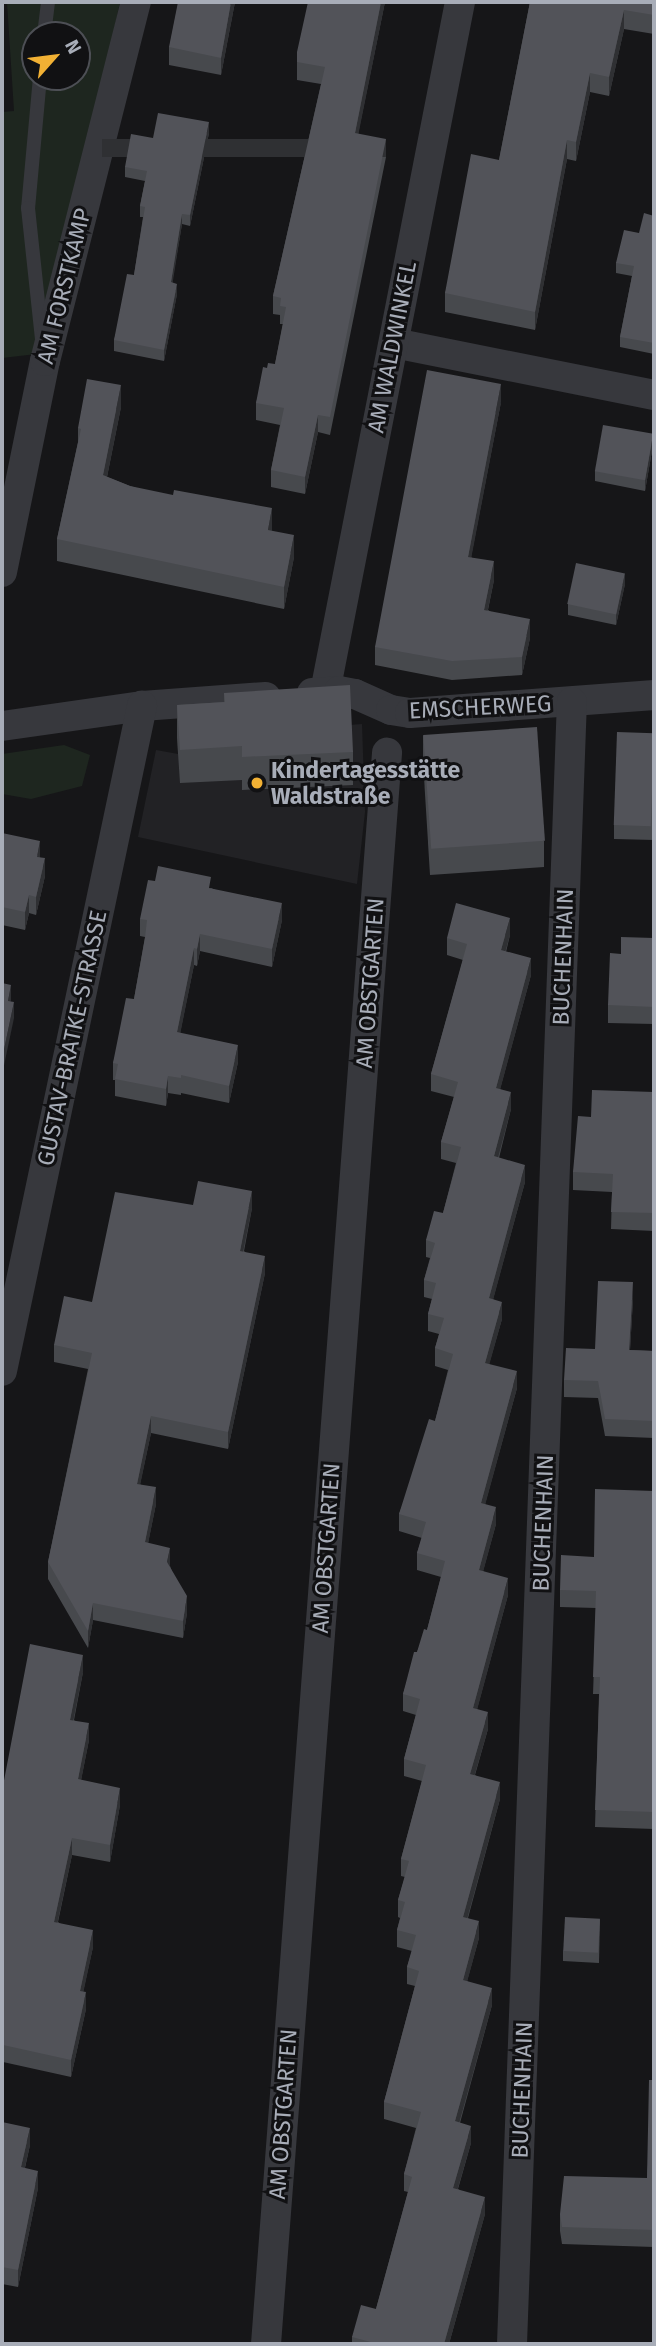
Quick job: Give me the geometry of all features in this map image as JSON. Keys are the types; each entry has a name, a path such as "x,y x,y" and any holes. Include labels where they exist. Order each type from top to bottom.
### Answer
{"street":[{"name":"AM FORSTKAMP","path":"2,572 45,360 136,2"},
{"name":"AM WALDWINKEL","path":"326,692 460,2"},
{"path":"394,342 654,395"},
{"name":"EMSCHERWEG","path":"142,706 326,692 355,694 391,710 410,713 572,702 654,692"},
{"name":"BUCHENHAIN","path":"512,2344 572,702"},
{"path":"2,726 142,706"},
{"name":"GUSTAV-BRATKE-STRASSE","path":"2,1371 142,706"},
{"name":"AM OBSTGARTEN","path":"266,2344 387,753"}],"lane":[{"path":"45,21 47,2"},
{"path":"39,91 28,208 45,360"}],"shaded area":[{"path":"7,2 120,2 45,353 2,358 2,112 14,111"},
{"name":"Kindertagesstätte Waldstraße","path":"362,724 365,812 357,884 138,837 156,750 178,754 177,738"},
{"path":"64,745 90,755 82,786 31,799 2,794 2,754"}],"building":[{"path":"178,2 231,2 221,58 169,47"},
{"path":"308,2 381,2 355,133 386,139 330,417 318,415 305,477 271,470 284,408 256,403 263,367 267,368 268,363 275,364 286,307 280,306 281,298 273,296 325,67 297,62"},
{"path":"530,2 654,2 654,15 624,10 609,77 590,73 576,142 567,140 535,312 445,293 471,154 499,160"},
{"path":"158,113 209,122 190,215 182,214 171,282 177,284 164,350 114,340 127,274 134,275 145,207 140,206 147,171 125,167 131,134 153,138"},
{"path":"644,213 654,216 654,343 620,337 634,266 616,263 624,230 639,233"},
{"path":"427,370 501,384 468,557 494,561 484,610 530,619 522,657 452,661 375,647"},
{"path":"87,379 121,385 103,475 130,486 173,495 174,490 272,508 268,530 294,535 284,587 57,539 81,429 78,428"},
{"path":"603,425 653,434 645,480 595,471"},
{"path":"576,563 625,573 616,614 567,604"},
{"path":"350,685 353,752 242,757 242,746 180,750 177,705 225,702 224,693"},
{"path":"537,727 545,841 431,849 423,735"},
{"path":"617,732 654,733 651,826 614,825"},
{"path":"2,833 40,841 37,857 45,858 36,897 29,895 25,912 2,907"},
{"path":"158,866 211,877 209,888 282,903 272,949 200,934 197,949 194,948 177,1032 238,1045 229,1086 181,1075 181,1078 168,1076 166,1089 115,1079 118,1064 113,1063 126,998 134,999 145,938 147,920 140,919 148,880 155,881"},
{"path":"456,903 510,918 501,950 531,958 496,1088 511,1092 494,1156 525,1165 489,1298 502,1302 485,1363 517,1371 481,1503 496,1507 479,1570 508,1578 473,1708 488,1712 470,1774 500,1782 463,1917 479,1921 463,1980 492,1988 455,2121 471,2126 453,2188 485,2197 444,2344 378,2344 352,2337 361,2305 376,2309 412,2177 404,2174 421,2112 384,2102 419,1971 407,1967 416,1935 397,1930 405,1902 398,1900 409,1861 401,1859 426,1765 404,1759 420,1699 403,1694 414,1652 417,1652 424,1629 427,1630 445,1561 417,1553 426,1522 399,1514 429,1419 435,1421 453,1354 435,1348 444,1318 428,1314 436,1283 424,1280 435,1243 426,1240 434,1211 443,1213 461,1147 441,1142 458,1082 431,1074 467,944 447,938"},
{"path":"621,937 654,938 654,1007 608,1005 610,953 621,954"},
{"path":"2,983 11,985 8,1001 14,1002 2,1059"},
{"path":"592,1090 654,1092 654,1213 611,1212 613,1174 573,1172 578,1116 591,1117"},
{"path":"198,1181 252,1191 240,1251 265,1256 228,1432 151,1416 137,1484 156,1487 145,1542 170,1548 167,1562 187,1596 183,1621 93,1603 88,1631 48,1562 92,1353 54,1345 64,1296 92,1302 115,1192 193,1205"},
{"path":"598,1281 633,1282 629,1350 654,1351 654,1421 605,1419 598,1381 564,1380 566,1348 595,1349"},
{"path":"595,1489 654,1491 654,1812 595,1810 600,1677 593,1677 596,1591 560,1590 561,1555 594,1557"},
{"path":"30,1644 83,1655 70,1720 89,1723 78,1779 120,1788 110,1845 72,1838 54,1922 93,1930 80,1991 86,1992 71,2060 3,2045 2,2049 2,1791"},
{"path":"565,1917 600,1919 598,1953 563,1951"},
{"path":"649,2080 654,2080 654,2230 562,2227 560,2214 564,2176 647,2178"},
{"path":"2,2122 30,2128 21,2167 38,2171 18,2270 2,2267"}],"place":[{"name":"Kindertagesstätte Waldstraße","path":"257,783"}]}
